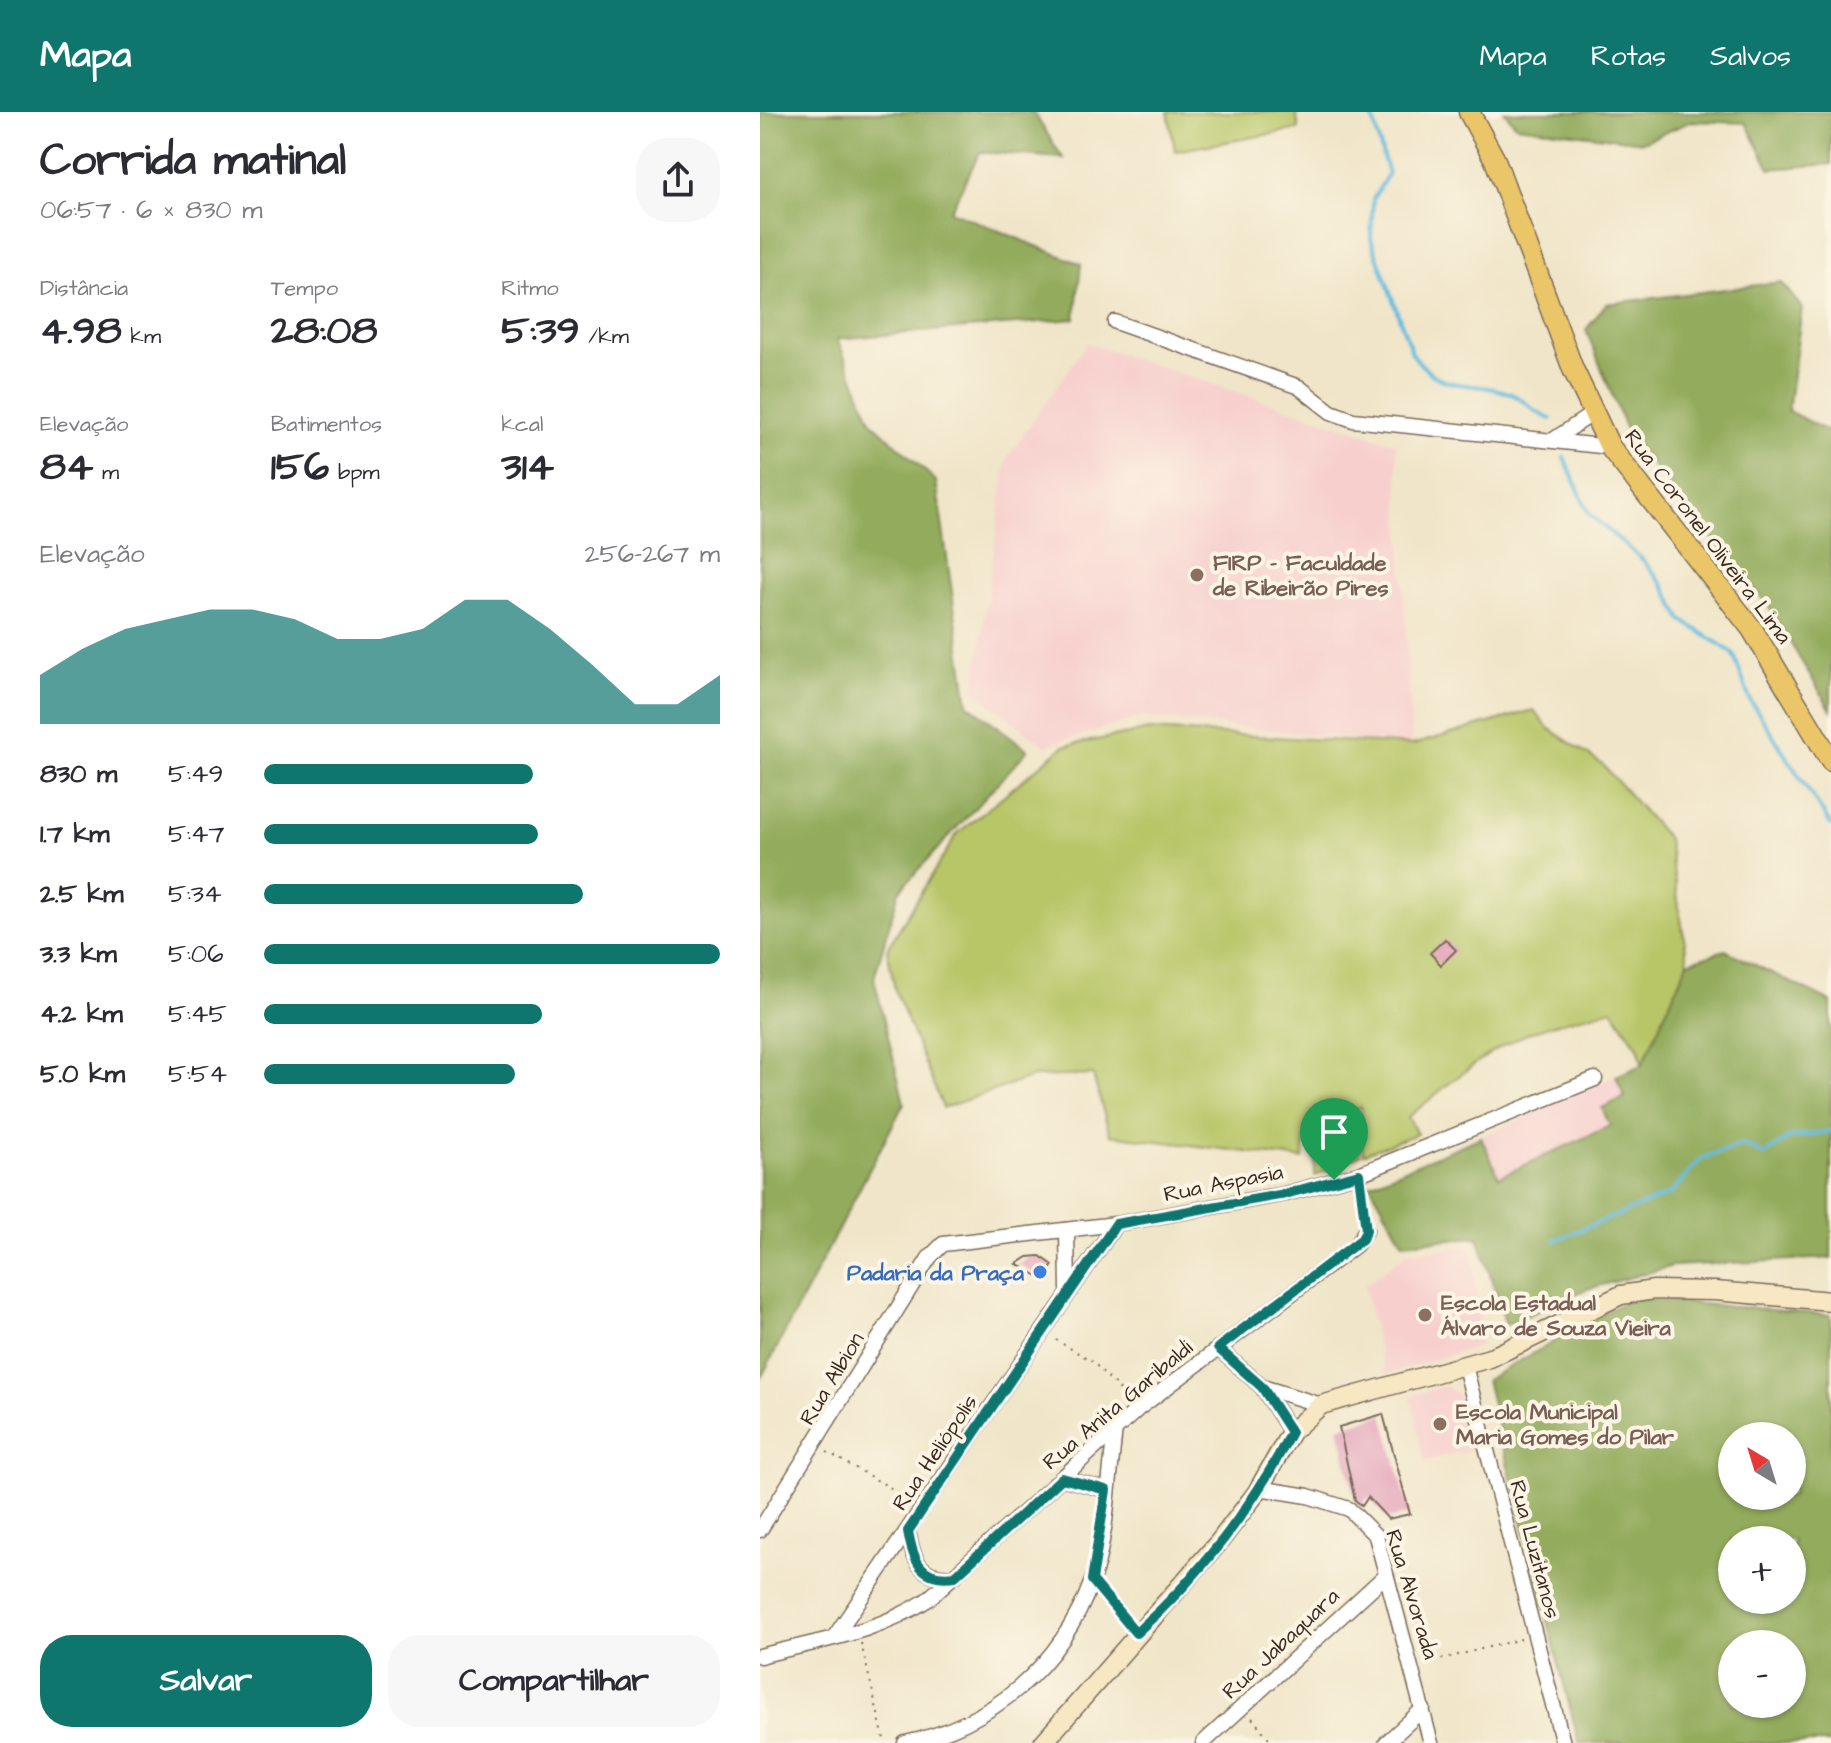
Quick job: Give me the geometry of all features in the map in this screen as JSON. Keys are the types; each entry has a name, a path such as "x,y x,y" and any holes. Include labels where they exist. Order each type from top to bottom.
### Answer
{"main road":[{"name":"Rua Coronel Oliveira Lima","path":"1469,112 1495,160 1573,369 1610,447 1752,629 1831,761"},
{"path":"1043,1743 1136,1633 1162,1610 1259,1488 1291,1432 1321,1405 1465,1366 1556,1329 1621,1295 1654,1290 1715,1291 1831,1301"}],"street":[{"path":"1115,322 1299,387 1331,412 1353,420 1561,439 1610,447"},
{"path":"1561,439 1595,412"},
{"name":"Rua Aspasia","path":"938,1247 953,1241 1116,1224 1285,1194 1359,1174 1595,1079"},
{"name":"Rua Heliópolis","path":"835,1636 1068,1290 1116,1224"},
{"path":"1067,1230 1068,1290"},
{"name":"Rua Anita Garibaldi","path":"760,1656 858,1632 909,1612 955,1576 1138,1409 1356,1245 1366,1230"},
{"name":"Rua Albion","path":"760,1530 938,1247"},
{"path":"1218,1348 1262,1387 1291,1432"},
{"name":"Rua Luzitanos","path":"1465,1366 1563,1743"},
{"path":"1262,1387 1321,1405"},
{"path":"905,1743 955,1729 986,1714 1015,1693 1051,1653 1092,1580 1115,1430"},
{"path":"1062,1478 1106,1490"},
{"name":"Rua Alvorada","path":"1259,1488 1308,1496 1349,1509 1376,1536 1431,1743"},
{"path":"908,1531 913,1557 922,1570 943,1578 955,1576"},
{"name":"Rua Jabaquara","path":"1203,1743 1386,1575"},
{"path":"1386,1743 1423,1709"}],"path":[{"path":"1359,1174 1366,1230"},
{"path":"1041,1331 1092,1361 1138,1409"},
{"path":"816,1445 924,1507"},
{"path":"1092,1580 1136,1633"},
{"path":"858,1632 885,1743"},
{"path":"1413,1667 1536,1635"},
{"path":"1243,1708 1273,1743"}],"shaded area":[{"name":"FIRP - Faculdade de Ribeirão Pires","path":"1087,343 1396,444 1412,745 1142,717 1045,746 974,691 1007,458"},
{"path":"1616,1076 1625,1097 1610,1126 1498,1177 1481,1137"},
{"name":"Escola Estadual Álvaro de Souza Vieira","path":"1472,1247 1481,1345 1385,1375 1364,1286 1409,1252"},
{"name":"Escola Municipal Maria Gomes do Pilar","path":"1445,1386 1457,1394 1470,1451 1424,1461 1411,1396"}],"green space":[{"path":"760,112 1033,112 1063,158 980,152 950,211 1081,264 1075,319 837,339 872,422 936,481 968,704 1028,750 899,891 874,978 904,1103 760,1380"},
{"path":"1168,112 1296,112 1299,129 1175,151"},
{"path":"1504,112 1831,112 1831,164 1770,169 1746,123 1692,121 1643,142 1517,126"},
{"path":"1781,282 1802,308 1788,411 1831,433 1831,710 1767,604 1629,437 1586,330 1606,304"},
{"path":"1534,710 1547,727 1603,765 1668,839 1688,962 1642,1065 1639,1049 1612,1009 1560,1023 1512,1041 1451,1082 1408,1117 1417,1134 1363,1154 1361,1107 1306,1127 1303,1159 1110,1135 1093,1075 1033,1077 943,1108 895,990 887,949 957,834 1064,746 1150,730 1412,745"},
{"path":"1725,950 1831,1002 1831,1258 1673,1266 1587,1289 1506,1325 1478,1237 1403,1243 1370,1184 1481,1137 1499,1177 1610,1126 1602,1108 1625,1097 1616,1076 1642,1065 1688,962"},
{"path":"1357,1116 1360,1155 1315,1176 1314,1133"},
{"path":"1631,1298 1831,1315 1831,1743 1579,1743 1486,1380"}],"building":[{"path":"1445,939 1456,950 1441,965 1430,953"},
{"name":"Padaria da Praça","path":"1040,1256 1053,1265 1044,1279 1017,1264 1028,1257"},
{"path":"1383,1414 1410,1514 1388,1519 1368,1497 1362,1506 1355,1500 1339,1427"}],"waterway":[{"path":"1371,112 1388,174 1373,199 1371,239 1412,353 1434,376 1456,384 1509,393 1551,419"},
{"path":"1564,457 1589,514 1643,560 1664,586 1682,620 1733,653 1750,700 1831,825"},
{"path":"1555,1240 1670,1194 1701,1159 1742,1144 1765,1155 1788,1138 1831,1131"}],"place":[{"name":"FIRP - Faculdade de Ribeirão Pires","path":"1197,575"},
{"name":"Padaria da Praça","path":"1040,1272"},
{"name":"Escola Estadual Álvaro de Souza Vieira","path":"1425,1315"},
{"name":"Escola Municipal Maria Gomes do Pilar","path":"1440,1424"}],"route":[{"path":"1359,1174 1365,1235 1356,1245 1218,1348 1262,1387 1291,1432 1257,1492 1162,1610 1136,1633 1092,1580 1106,1490 1077,1480 1062,1478 955,1576 943,1578 931,1575 916,1564 908,1531 1068,1290 1116,1224 1285,1194 1334,1180 1359,1174"}]}
